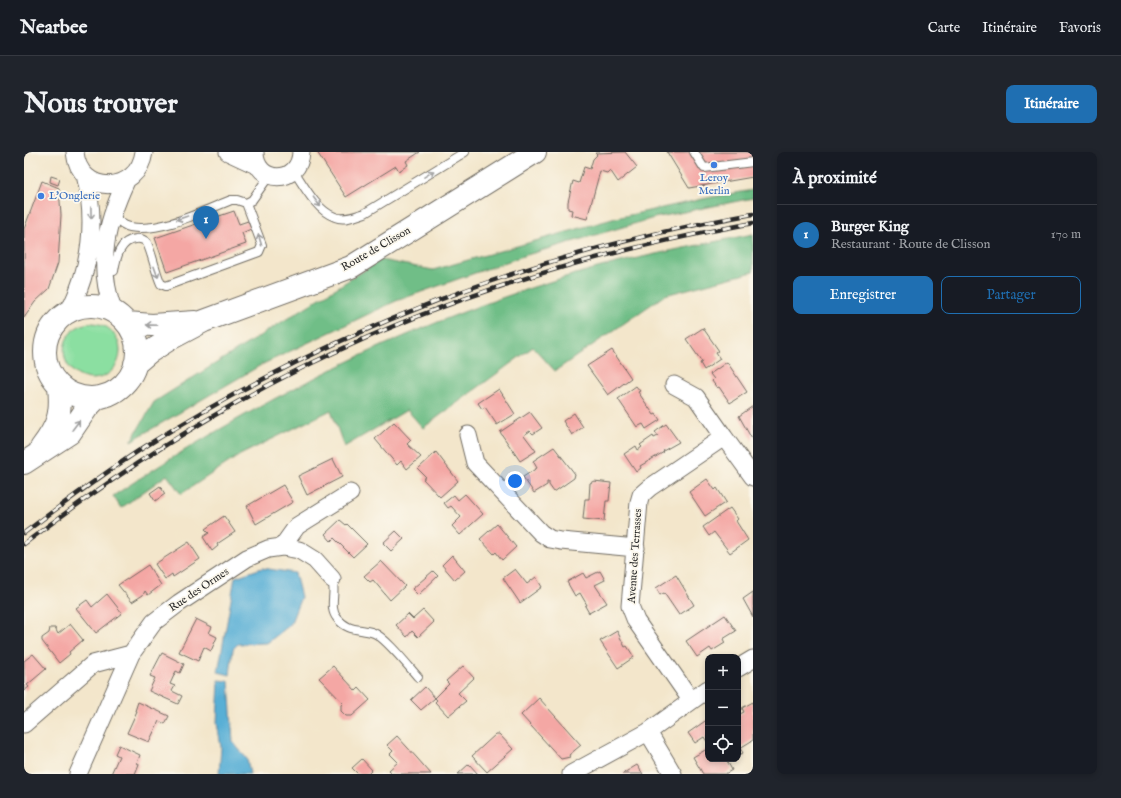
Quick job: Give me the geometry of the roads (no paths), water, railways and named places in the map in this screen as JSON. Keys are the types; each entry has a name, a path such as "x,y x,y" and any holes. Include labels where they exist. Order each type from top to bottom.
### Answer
{"main road":[{"name":"Route de Clisson","path":"135,364 148,353 170,339 204,321 351,267 536,152"},
{"path":"86,306 97,306 120,317 135,339 137,354 135,364 128,380 122,387 108,395 88,399 73,396 59,386 46,366 44,346 48,333 57,319 70,310 86,306"},
{"name":"Route de Clisson","path":"120,317 152,325 204,321"},
{"path":"29,460 53,433 59,418 61,402 59,386"},
{"path":"29,460 70,433 87,408 97,398"}],"street":[{"path":"70,310 87,269 91,234 91,198 85,175 80,168 75,152"},
{"path":"120,317 106,289 104,267 108,230 116,202 126,181 139,168 144,152"},
{"path":"228,152 260,164 282,177 294,171 301,159 301,152"},
{"path":"85,175 100,184 109,185 126,181"},
{"path":"674,385 696,396 753,477"},
{"path":"468,435 475,463 541,533 550,539 561,541 636,548"},
{"name":"Avenue des Terrasses","path":"691,700 632,613 630,606 639,502 641,496 649,488 724,437"},
{"path":"282,547 297,526 350,493"},
{"name":"Rue des Ormes","path":"78,774 131,654 154,622 179,603 247,558 268,549 282,547 299,550 315,560 332,580"},
{"path":"24,724 93,664 131,654"},
{"path":"741,666 753,659"},
{"path":"571,774 648,732 705,690"},
{"path":"648,732 673,774"}],"lane":[{"path":"294,171 323,210 336,218 348,218 365,213 465,152"},
{"path":"694,152 704,168 753,162"},
{"path":"146,242 150,232 160,226 232,200 246,203 252,200 260,164"},
{"path":"114,271 116,257 128,241 140,238 146,242 158,277 162,284 166,286 259,252 262,245 246,203"},
{"path":"112,215 129,227 144,228 160,226"},
{"name":"Rue des Ormes","path":"332,580 335,587 332,603 337,618 350,629 374,633 382,638 418,677"}],"water":[{"path":"262,568 295,573 301,597 290,625 267,643 238,644 233,649 230,675 218,672 235,577"},
{"path":"219,680 229,681 233,742 247,759 250,774 219,774 221,747 217,723"}],"railway":[{"path":"24,533 99,477 146,446 216,404 289,366 362,331 438,300 515,273 593,250 672,230 753,214"},
{"path":"24,544 135,464 212,416 292,373 383,330 486,291 539,274 645,245 753,223"}],"place":[{"name":"Leroy Merlin","path":"714,165"},
{"name":"L'Onglerie","path":"41,196"},
{"name":"Burger King","path":"206,239"}]}
